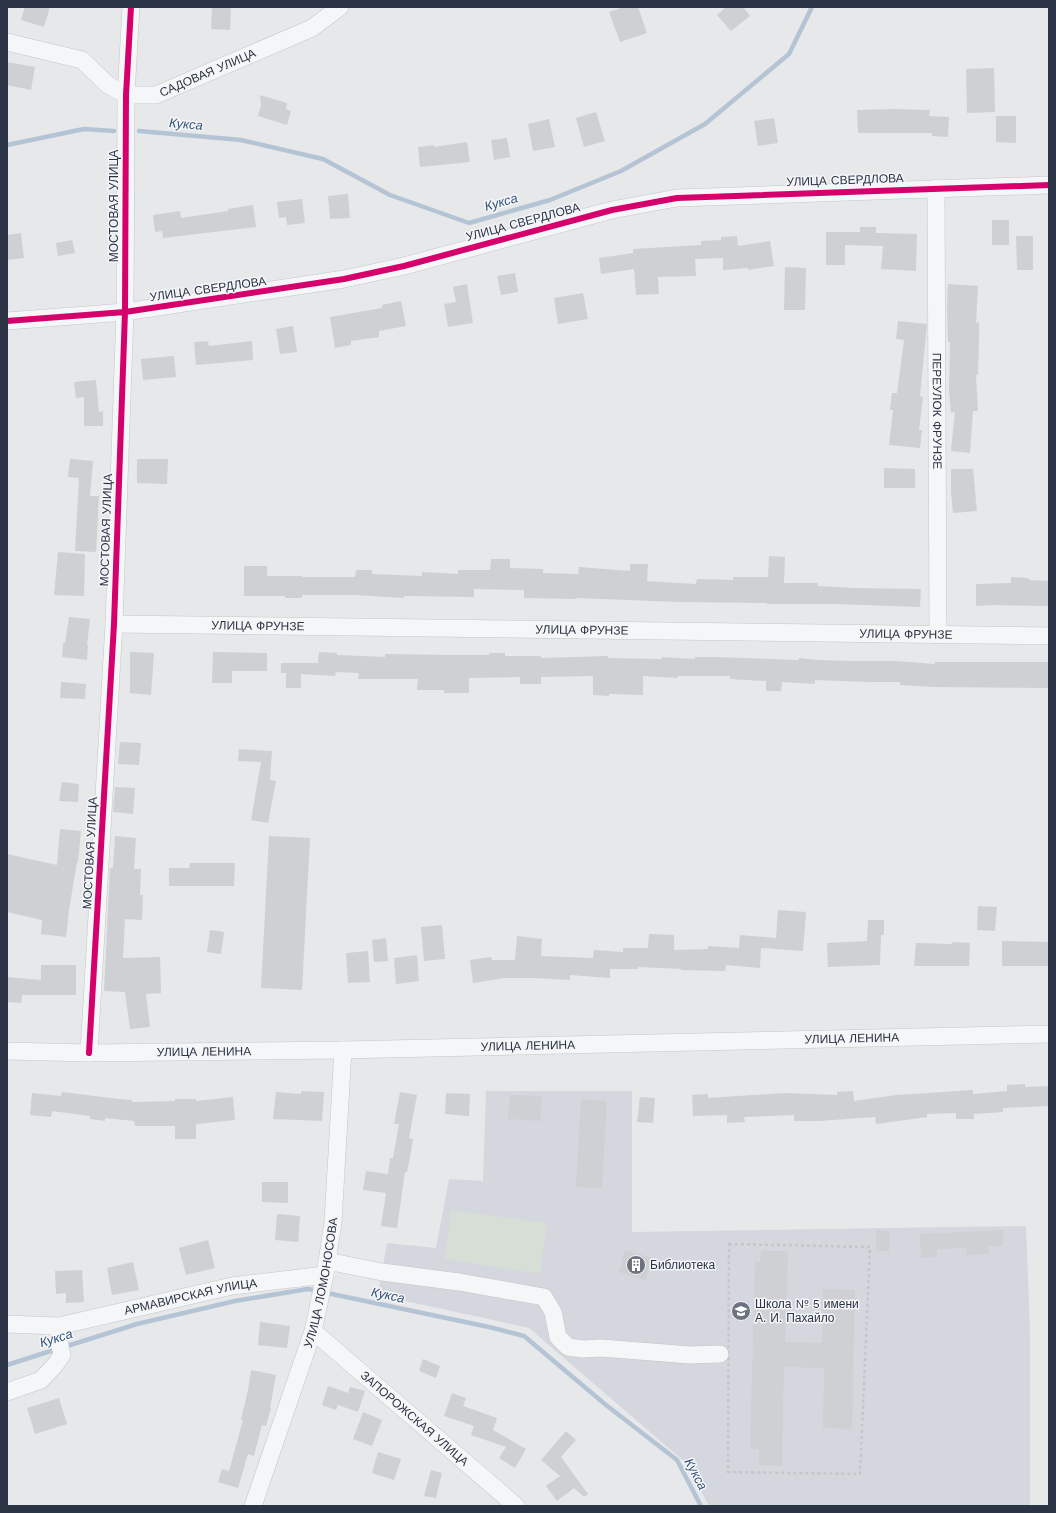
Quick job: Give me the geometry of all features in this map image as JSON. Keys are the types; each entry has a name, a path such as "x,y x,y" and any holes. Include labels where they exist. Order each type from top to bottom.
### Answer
{"street":[{"name":"МОСТОВАЯ УЛИЦА","path":"89,1053 114,624 124,312 126,95 132,7"},
{"name":"САДОВАЯ УЛИЦА","path":"126,95 156,95 312,28 340,7"},
{"path":"7,42 82,60 108,84 126,95"},
{"name":"УЛИЦА СВЕРДЛОВА","path":"7,321 124,312 344,279 404,266 612,210 677,198 1049,185"},
{"name":"ПЕРЕУЛОК ФРУНЗЕ","path":"936,188 938,635"},
{"name":"УЛИЦА ФРУНЗЕ","path":"114,624 1049,636"},
{"name":"УЛИЦА ЛЕНИНА","path":"7,1051 89,1053 342,1050 1049,1034"},
{"name":"УЛИЦА ЛОМОНОСОВА","path":"253,1506 313,1331 324,1280 333,1222 342,1050"},
{"name":"АРМАВИРСКАЯ УЛИЦА","path":"7,1324 60,1341 232,1286 324,1280 382,1272 459,1282 544,1297 553,1312 558,1337 568,1347 690,1355 724,1354"},
{"name":"ЗАПОРОЖСКАЯ УЛИЦА","path":"313,1331 516,1506"},
{"path":"7,1392 41,1380 55,1365 60,1341"}],"path":[{"path":"729,1244 870,1247 860,1474 728,1472 724,1354 729,1244"}],"shaded area":[{"name":"Школа № 5 имени А. И. Пахайло","path":"486,1091 632,1091 632,1232 1026,1226 1030,1332 1030,1506 709,1506 686,1463 529,1328 378,1295 387,1243 436,1248 449,1179 483,1181"},
{"path":"451,1210 547,1223 540,1274 445,1259"}],"building":[{"path":"25,7 50,7 44,27 21,20"},
{"path":"212,7 231,7 230,30 211,29"},
{"path":"624,7 638,7 647,33 620,42 609,12"},
{"path":"726,7 743,7 750,16 731,31 717,15"},
{"path":"7,62 35,67 31,90 7,85"},
{"path":"994,68 995,112 967,113 966,69"},
{"path":"260,95 287,103 286,109 291,111 287,125 258,116 261,105"},
{"path":"857,110 930,110 929,116 949,117 948,137 932,136 932,133 858,133"},
{"path":"596,112 605,141 584,147 576,118"},
{"path":"996,116 1016,116 1016,143 996,142"},
{"path":"774,118 778,143 758,146 754,121"},
{"path":"549,119 555,147 533,151 528,124"},
{"path":"507,138 510,157 494,160 491,140"},
{"path":"467,142 470,162 420,167 418,147 434,145 434,147"},
{"path":"348,194 350,218 330,219 328,196"},
{"path":"302,199 305,223 287,225 286,217 279,218 277,202"},
{"path":"253,205 256,227 163,238 162,231 155,232 153,215 180,211 181,218 228,211 228,209"},
{"path":"992,220 1009,220 1009,245 992,245"},
{"path":"860,227 876,227 876,233 917,234 916,271 881,269 883,246 845,245 845,265 826,265 826,232 860,232"},
{"path":"21,233 24,258 7,260 7,235"},
{"path":"737,236 738,246 770,241 774,266 748,270 748,268 723,270 723,258 695,259 696,276 658,277 659,294 636,295 634,269 601,274 599,258 633,253 633,249 701,245 701,241 721,240 721,237"},
{"path":"1016,236 1033,236 1033,270 1017,270"},
{"path":"72,240 75,253 58,256 56,243"},
{"path":"785,267 806,268 805,310 784,310"},
{"path":"515,273 518,292 501,295 497,276"},
{"path":"467,284 473,323 448,327 444,304 456,302 453,287"},
{"path":"948,284 978,286 976,323 979,322 979,341 978,375 976,375 978,411 973,411 970,453 951,451 955,412 951,413 949,392 950,342 948,342"},
{"path":"583,293 588,319 558,324 554,298"},
{"path":"401,301 406,326 379,331 379,337 351,341 351,345 335,348 330,317 382,308 382,305"},
{"path":"898,321 927,324 920,396 923,397 919,430 922,430 920,448 889,445 893,410 890,410 892,393 897,393 904,340 896,339"},
{"path":"293,326 297,352 280,354 276,329"},
{"path":"208,341 209,346 252,341 253,360 196,365 194,342"},
{"path":"174,356 176,377 143,380 141,359"},
{"path":"96,380 99,412 103,411 103,426 84,426 84,397 76,398 74,382"},
{"path":"70,459 93,461 90,496 99,496 96,552 75,551 79,478 68,477"},
{"path":"137,459 168,459 167,484 137,483"},
{"path":"884,468 915,469 915,488 884,488"},
{"path":"951,469 973,469 977,511 953,513"},
{"path":"58,552 85,554 84,596 54,595"},
{"path":"769,556 785,557 784,583 818,583 818,586 852,588 921,589 920,607 524,598 524,590 474,589 474,597 404,596 404,598 354,595 302,595 302,598 285,598 285,596 244,596 244,566 267,566 267,576 355,577 356,570 372,570 372,574 422,576 422,572 458,574 458,570 490,570 491,559 510,559 510,568 543,569 543,573 578,574 579,567 630,571 630,564 648,564 647,581 696,584 697,579 733,580 733,577 768,577"},
{"path":"1011,577 1049,581 1049,606 976,606 976,584 1011,583"},
{"path":"69,617 90,619 87,660 62,657 63,643 65,643"},
{"path":"130,652 154,653 151,695 130,693"},
{"path":"213,652 267,653 267,671 232,671 232,683 212,683"},
{"path":"319,652 337,653 337,655 385,657 385,654 489,655 489,653 505,653 505,656 541,656 541,658 608,656 608,658 662,659 662,657 695,659 695,657 716,657 799,660 799,658 816,660 897,661 935,664 935,662 1049,662 1049,688 934,687 900,685 900,682 815,680 815,684 782,682 781,691 766,691 766,681 730,679 730,676 678,676 678,678 643,676 643,695 609,694 609,696 593,695 593,676 541,677 541,684 520,684 520,677 469,678 469,693 444,693 444,690 417,690 418,679 358,679 359,673 336,672 335,676 301,674 301,688 286,688 286,673 281,673 281,663 318,663"},
{"path":"61,682 86,684 85,699 60,698"},
{"path":"120,742 141,743 139,765 118,764"},
{"path":"239,749 272,751 270,780 276,781 268,823 251,820 261,762 238,761"},
{"path":"62,782 79,784 78,802 59,801"},
{"path":"115,787 135,788 133,814 113,812"},
{"path":"60,829 81,831 78,862 69,910 66,937 41,934 42,920 7,912 7,854 57,865"},
{"path":"115,836 136,838 134,869 141,869 140,895 143,895 142,920 125,919 123,958 160,957 161,993 146,994 150,1027 130,1029 125,992 104,991 110,868 113,868"},
{"path":"269,836 310,838 302,990 261,988"},
{"path":"190,863 235,863 234,886 169,886 169,868 189,868"},
{"path":"978,906 997,907 995,931 977,930"},
{"path":"778,910 806,912 803,951 761,948 760,968 726,965 725,971 638,967 638,969 610,969 610,978 570,975 570,980 505,978 473,983 470,960 491,957 492,960 515,960 517,936 542,939 541,956 593,958 594,950 623,952 623,948 648,948 649,934 674,935 674,950 708,949 708,946 739,948 740,935 776,938"},
{"path":"868,920 884,920 884,935 881,935 880,965 828,967 827,943 867,941"},
{"path":"442,925 445,959 424,961 421,927"},
{"path":"210,930 224,932 221,954 207,952"},
{"path":"386,938 388,961 374,962 372,940"},
{"path":"1002,941 1049,942 1049,966 1002,966"},
{"path":"952,942 970,943 969,966 914,966 916,943 952,944"},
{"path":"368,951 370,982 348,983 346,953"},
{"path":"417,955 419,981 396,984 394,958"},
{"path":"41,965 76,965 76,995 22,995 21,1003 7,1002 7,977 41,980"},
{"path":"1025,1084 1025,1087 1049,1086 1049,1106 1003,1108 1003,1112 974,1114 974,1119 956,1119 956,1113 927,1114 927,1117 876,1124 875,1117 819,1121 794,1121 794,1115 744,1117 745,1122 727,1123 727,1115 693,1116 692,1095 708,1094 708,1098 783,1093 837,1095 837,1092 853,1091 854,1101 896,1095 973,1090 973,1094 1007,1091 1007,1085"},
{"path":"301,1091 324,1092 322,1121 273,1119 276,1092 301,1094"},
{"path":"62,1092 132,1100 132,1102 175,1101 175,1099 196,1099 196,1101 233,1097 235,1120 196,1124 196,1139 175,1139 175,1126 135,1126 134,1121 105,1118 105,1121 90,1119 90,1116 52,1111 51,1117 30,1115 32,1093 61,1096"},
{"path":"400,1092 417,1095 409,1138 413,1139 407,1172 405,1172 397,1228 381,1226 386,1193 363,1190 366,1171 388,1174 390,1158 393,1158 399,1124 394,1124"},
{"path":"446,1093 470,1094 469,1116 445,1114"},
{"path":"510,1095 542,1096 540,1121 508,1119"},
{"path":"640,1097 655,1098 653,1123 637,1122"},
{"path":"581,1099 607,1101 602,1188 576,1187"},
{"path":"262,1182 288,1182 288,1203 262,1202"},
{"path":"277,1214 300,1216 298,1242 275,1240"},
{"path":"876,1230 890,1231 889,1251 876,1251"},
{"path":"1003,1230 1003,1246 988,1246 989,1254 967,1255 966,1248 937,1249 937,1257 921,1258 920,1234"},
{"path":"208,1240 215,1268 186,1275 179,1248"},
{"name":"Библиотека","path":"625,1250 652,1258 646,1280 619,1272"},
{"path":"761,1251 788,1251 785,1342 822,1343 823,1289 855,1290 852,1429 823,1428 824,1368 784,1367 782,1466 759,1465 759,1450 750,1449 755,1261 760,1262"},
{"path":"133,1262 139,1290 112,1295 107,1268"},
{"path":"82,1270 84,1302 66,1303 66,1293 56,1294 55,1271"},
{"path":"260,1322 290,1326 287,1348 258,1345"},
{"path":"423,1359 440,1366 436,1378 419,1371"},
{"path":"251,1370 276,1375 271,1408 266,1426 262,1425 254,1456 248,1454 238,1488 218,1482 222,1469 229,1471 243,1420 241,1419"},
{"path":"328,1386 348,1393 350,1387 365,1391 358,1412 338,1405 336,1410 322,1405"},
{"path":"452,1393 466,1398 463,1406 497,1418 493,1430 526,1449 515,1468 499,1458 506,1447 471,1435 474,1426 444,1416"},
{"path":"59,1398 67,1424 35,1434 27,1408"},
{"path":"363,1412 382,1420 372,1446 353,1439"},
{"path":"566,1431 576,1440 561,1457 588,1494 584,1497 574,1488 557,1501 546,1486 560,1476 541,1460"},
{"path":"378,1452 401,1459 394,1480 372,1473"},
{"path":"431,1470 442,1473 436,1498 424,1496"}],"waterway":[{"name":"Кукса","path":"139,131 241,140 323,159 390,195 469,223 550,200 621,171 705,124 789,54 812,7"},
{"name":"Кукса","path":"7,145 84,129 114,131"},
{"name":"Кукса","path":"64,1347 137,1324 235,1301 308,1289 489,1327 524,1336 606,1405 677,1460 701,1506"},
{"name":"Кукса","path":"7,1365 57,1349"}],"cycle path":[{"path":"89,1053 114,624 125,312 126,95 131,7"},
{"path":"7,321 125,312 344,279 404,266 612,210 677,198 1049,185"}],"place":[{"name":"Библиотека","path":"636,1265"},
{"name":"Школа № 5 имени А. И. Пахайло","path":"741,1311"}]}
